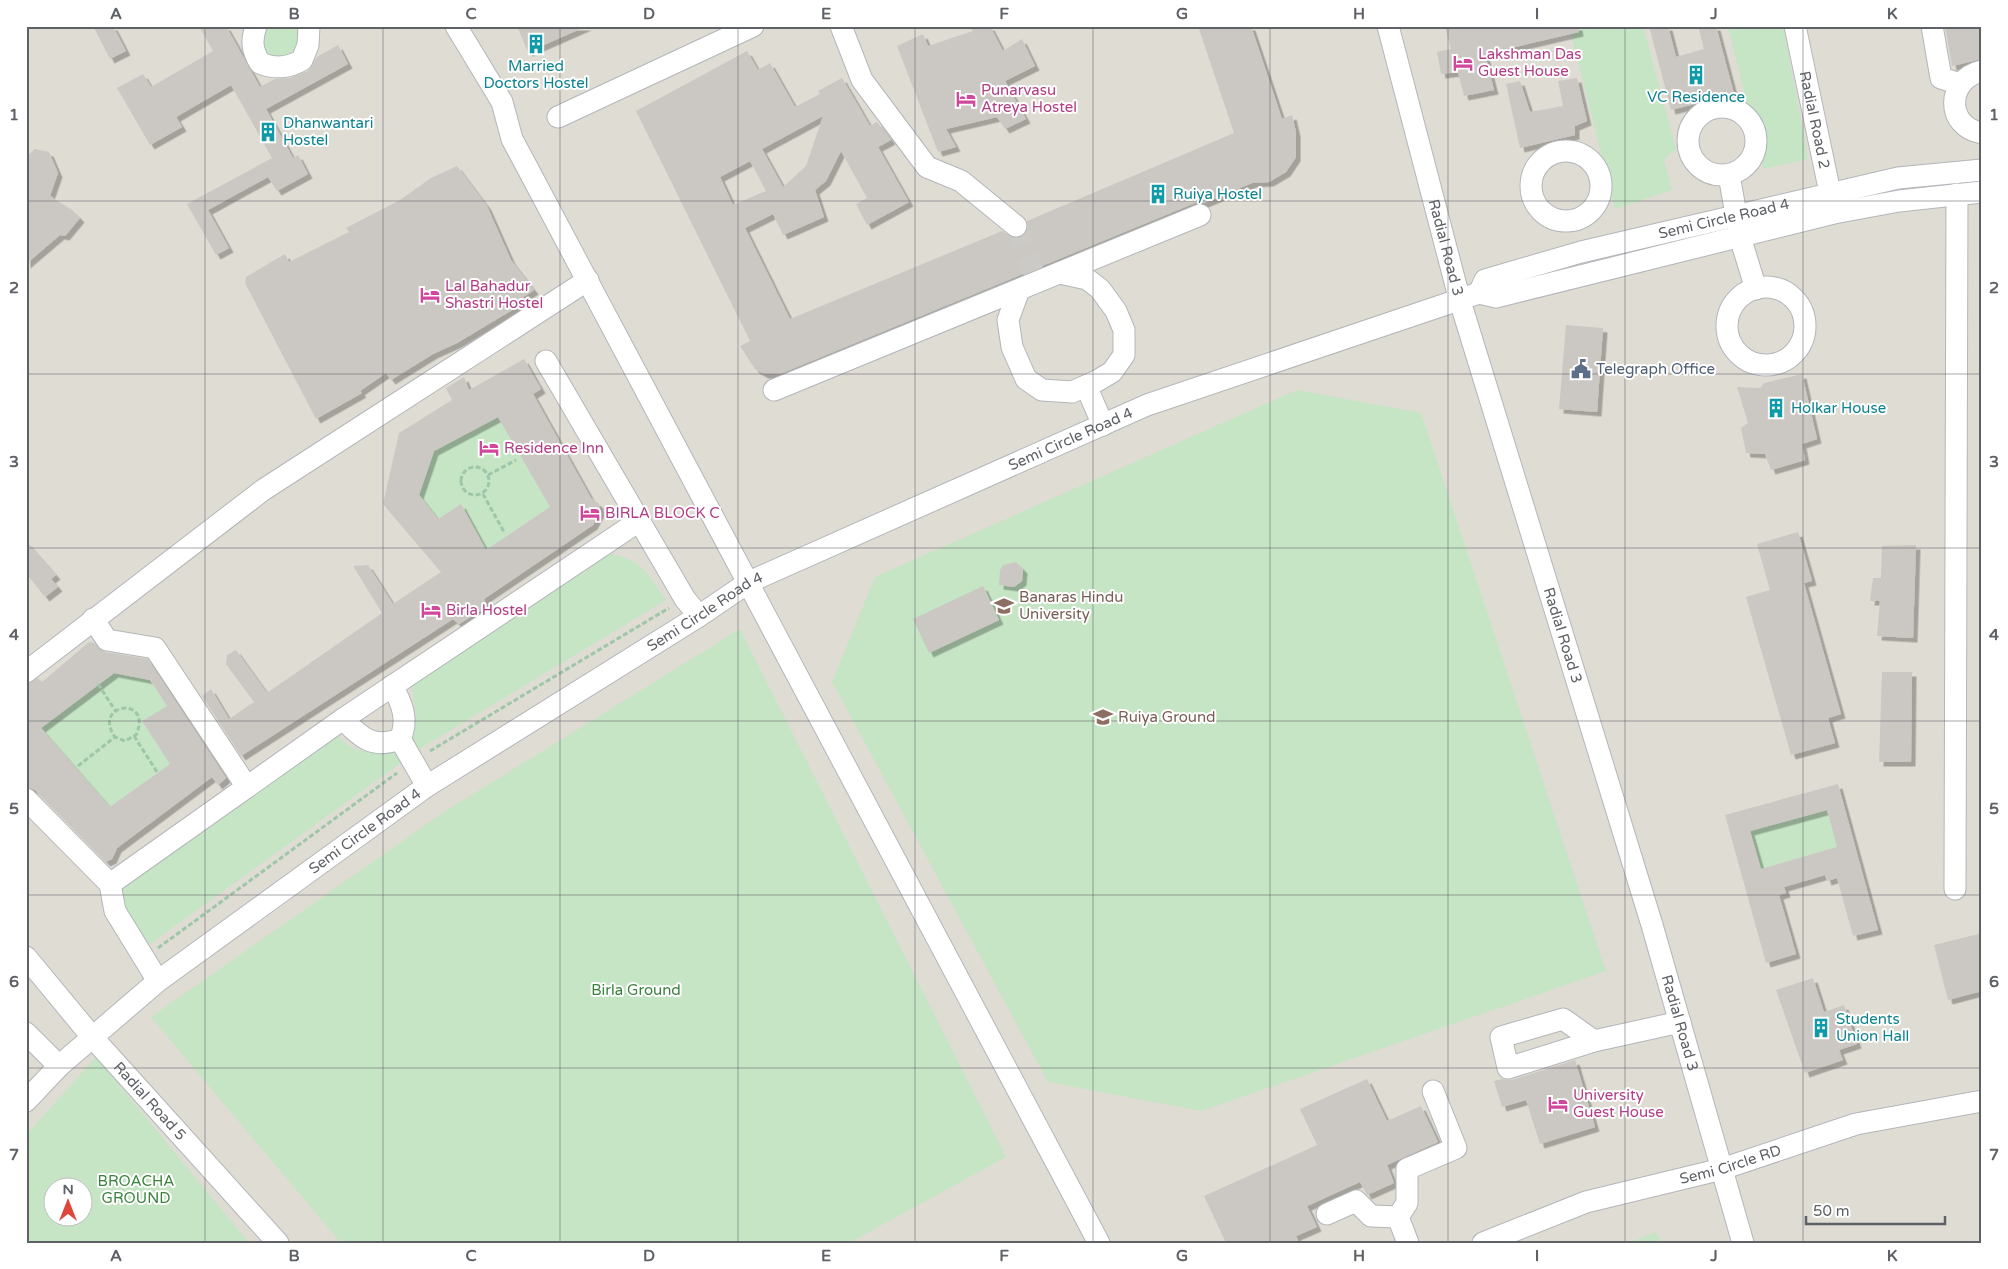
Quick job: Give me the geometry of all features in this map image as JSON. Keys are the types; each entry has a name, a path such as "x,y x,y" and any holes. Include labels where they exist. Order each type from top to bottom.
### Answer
{"street":[{"path":"256,26 252,44 256,55 260,63 276,67 286,66 302,60 309,36 309,26"},
{"path":"456,26 502,102 512,139 1100,1243"},
{"path":"558,117 754,26"},
{"path":"840,26 862,80 927,167 961,182 1016,226"},
{"name":"Radial Road 3","path":"1388,26 1469,297 1743,1243"},
{"name":"Radial Road 2","path":"1795,26 1832,203"},
{"path":"1932,26 1941,78 1960,84"},
{"path":"1982,71 1969,75 1960,84 1955,95 1954,107 1959,119 1968,128 1982,133"},
{"name":"Semi Circle Road 4","path":"26,1101 59,1066 158,981 427,786 700,616 749,582 1146,405 1469,297 1496,296 1587,272 1740,237 1898,178 1982,170"},
{"path":"1729,175 1740,237 1756,289"},
{"name":"Semi Circle Road 4","path":"1469,297 1485,280 1581,252 1735,214 1832,203 1982,192"},
{"path":"1955,889 1957,194"},
{"path":"774,390 1030,282 1060,273 1200,215"},
{"path":"1574,220 1587,272"},
{"path":"1030,282 1008,320 1012,347 1026,379 1042,390 1072,392 1112,372 1124,354 1124,330 1116,311 1100,289 1086,279 1060,273"},
{"path":"26,672 263,490 588,280"},
{"path":"546,361 685,599 700,616"},
{"path":"1086,386 1103,425"},
{"path":"110,884 343,719 639,521"},
{"path":"93,620 106,640 154,648 247,787"},
{"path":"343,719 357,733 373,742 386,744 400,738 404,730 404,710 392,686"},
{"path":"400,738 427,786"},
{"path":"26,799 110,884 115,911 158,981"},
{"name":"Radial Road 5","path":"26,957 92,1038 278,1243"},
{"path":"1594,1040 1680,1022"},
{"path":"26,1033 59,1066"},
{"path":"1398,1217 1406,1203 1406,1169 1456,1148 1434,1092"},
{"name":"Semi Circle RD","path":"1483,1243 1586,1202 1722,1169 1856,1124 1982,1101"},
{"path":"1327,1214 1356,1201 1372,1216 1398,1217"},
{"path":"1398,1217 1408,1243"}],"path":[{"path":"488,475 516,460"},
{"path":"471,467 481,468 488,475 489,482 483,494 473,496 464,492 460,482 462,473 471,467"},
{"path":"483,494 504,532"},
{"path":"98,684 115,710"},
{"path":"118,708 128,708 136,712 139,718 139,729 134,736 125,741 115,737 110,731 109,723 115,710 118,708"},
{"path":"134,736 157,772"},
{"path":"78,766 115,737"}],"shaded area":[{"name":"Banaras Hindu University","path":"26,26 1982,26 1982,1243 26,1243"}],"green space":[{"path":"262,26 296,27 301,41 292,59 271,60 257,44"},
{"path":"1569,26 1643,26 1676,149 1664,160 1672,190 1615,209"},
{"path":"1728,26 1783,26 1808,159 1763,169"},
{"path":"1297,390 1421,413 1606,971 1201,1111 1048,1082 832,682 875,577"},
{"path":"498,417 550,507 486,550 461,504 438,519 419,495 434,451"},
{"path":"607,553 629,559 636,564 648,575 666,600 416,751 410,740 416,714 411,683"},
{"name":"Birla Ground","path":"740,629 1006,1157 849,1243 679,1243 676,1239 670,1243 341,1243 151,1017 444,812"},
{"path":"114,673 150,680 193,745 180,753 155,713 142,721 160,749 164,746 174,761 110,807 41,728"},
{"path":"337,734 348,745 362,751 378,752 393,750 402,762 147,946 127,927 119,885"},
{"path":"1827,810 1837,847 1761,869 1750,831"},
{"name":"BROACHA GROUND","path":"96,1057 249,1243 26,1243 26,1135"},
{"path":"1656,1232 1662,1243 1628,1243"}],"building":[{"path":"93,26 113,26 126,51 110,59"},
{"path":"199,26 226,26 260,87 275,79 290,78 308,71 317,57 338,45 348,64 266,109 293,158 298,155 308,174 277,191 268,177 208,210 229,248 216,255 187,204 272,158 231,85 176,117 182,127 150,145 117,88 143,74 151,87 213,51"},
{"name":"Married Doctors Hostel","path":"517,26 587,26 528,52"},
{"name":"Punarvasu Atreya Hostel","path":"968,26 990,26 1003,51 1022,39 1035,66 1005,81 1026,119 1005,129 997,117 946,129 956,147 938,152 897,46 923,34 928,46 973,31"},
{"name":"Ruiya Hostel","path":"1198,26 1251,26 1282,119 1292,115 1296,132 1296,157 1286,172 1269,182 1252,183 1204,203 1195,203 780,374 764,374 755,369 740,346 750,341 636,111 747,51 758,70 770,63 795,107 820,94 818,91 842,78 870,126 877,122 891,140 878,147 909,202 867,225 856,204 867,198 841,151 826,181 815,190 824,217 783,235 773,214 745,228 790,319 1002,231 1014,238 1021,237 1028,228 1027,221 1234,133","holes":["823,116 806,166 783,187 762,149","750,161 766,191 733,205 720,177"]},
{"name":"Lakshman Das Guest House","path":"1445,26 1578,26 1579,32 1485,54 1494,90 1464,96 1458,72 1441,74 1437,52 1451,49"},
{"name":"VC Residence","path":"1649,26 1668,26 1676,57 1704,49 1698,26 1716,26 1734,94 1671,110"},
{"path":"1945,26 1982,26 1982,59 1952,66"},
{"name":"Lakshman Das Guest House","path":"1577,78 1587,121 1575,126 1575,135 1520,148 1506,84 1520,81 1530,112 1563,106 1558,81"},
{"path":"35,149 49,152 58,173 50,196 72,210 80,218 65,236 60,235 26,264 26,157"},
{"name":"Lal Bahadur Shastri Hostel","path":"457,166 487,206 511,260 534,290 519,300 522,304 457,343 433,354 391,380 386,373 360,391 362,393 316,419 245,283 246,277 285,254 289,262 349,232 346,228 400,200 431,178"},
{"name":"Telegraph Office","path":"1566,325 1603,328 1597,412 1559,409"},
{"name":"Birla Hostel","path":"524,359 541,389 533,394 591,498 599,504 600,512 593,525 484,599 487,607 459,624 453,619 241,756 202,696 211,689 229,719 254,702 226,664 227,655 236,650 267,693 382,613 353,566 368,565 393,604 441,572 383,504 399,433 452,400 446,388 464,377 469,390","holes":["498,417 550,507 486,550 461,504 438,519 419,495 434,451"]},
{"name":"Holkar House","path":"1802,374 1817,439 1802,444 1805,460 1771,470 1765,454 1746,453 1741,428 1748,423 1737,387 1760,388 1764,383"},
{"path":"1798,532 1812,581 1804,583 1841,714 1828,718 1835,743 1791,755 1746,597 1770,590 1757,544"},
{"path":"26,541 56,575 51,579 58,587 45,597 26,573"},
{"path":"1916,545 1913,638 1877,636 1880,601 1870,601 1873,578 1881,578 1882,546"},
{"path":"1016,562 1023,569 1022,581 1014,587 999,585 1000,570 1003,565"},
{"path":"983,586 999,620 929,653 913,619"},
{"path":"89,642 94,643 105,652 148,659 226,778 218,785 212,777 117,848 112,859 106,862 35,790 26,786 26,684 38,678 42,682","holes":["114,673 150,680 167,706 142,721 170,764 110,807 41,728"]},
{"path":"1882,672 1912,672 1911,762 1879,762"},
{"path":"1838,784 1878,930 1853,936 1837,878 1827,881 1825,875 1784,887 1786,893 1779,895 1796,954 1766,963 1725,815","holes":["1827,810 1837,847 1761,869 1750,831"]},
{"path":"1982,933 1982,991 1948,1000 1934,945"},
{"name":"Students Union Hall","path":"1813,978 1824,1012 1844,1005 1857,1044 1839,1050 1843,1060 1805,1073 1776,990"},
{"name":"University Guest House","path":"1575,1060 1595,1127 1540,1144 1526,1100 1502,1107 1494,1081 1502,1079 1512,1080"},
{"path":"1367,1079 1387,1121 1421,1106 1438,1142 1387,1165 1394,1183 1367,1195 1360,1182 1307,1206 1317,1227 1296,1236 1299,1243 1226,1243 1204,1196 1317,1145 1300,1109"}],"tunnel":[{"path":"1016,226 1034,273"}],"place":[{"name":"Married Doctors Hostel","path":"536,44"},
{"name":"Lakshman Das Guest House","path":"1463,63"},
{"name":"VC Residence","path":"1696,75"},
{"name":"Punarvasu Atreya Hostel","path":"966,99"},
{"name":"Dhanwantari Hostel","path":"268,132"},
{"name":"Ruiya Hostel","path":"1158,194"},
{"name":"Lal Bahadur Shastri Hostel","path":"430,295"},
{"name":"Telegraph Office","path":"1581,369"},
{"name":"Holkar House","path":"1776,408"},
{"name":"Residence Inn","path":"489,448"},
{"name":"BIRLA BLOCK C","path":"590,513"},
{"name":"Banaras Hindu University","path":"1004,606"},
{"name":"Birla Hostel","path":"431,610"},
{"name":"Ruiya Ground","path":"1103,717"},
{"name":"Students Union Hall","path":"1821,1028"},
{"name":"University Guest House","path":"1558,1104"}]}
